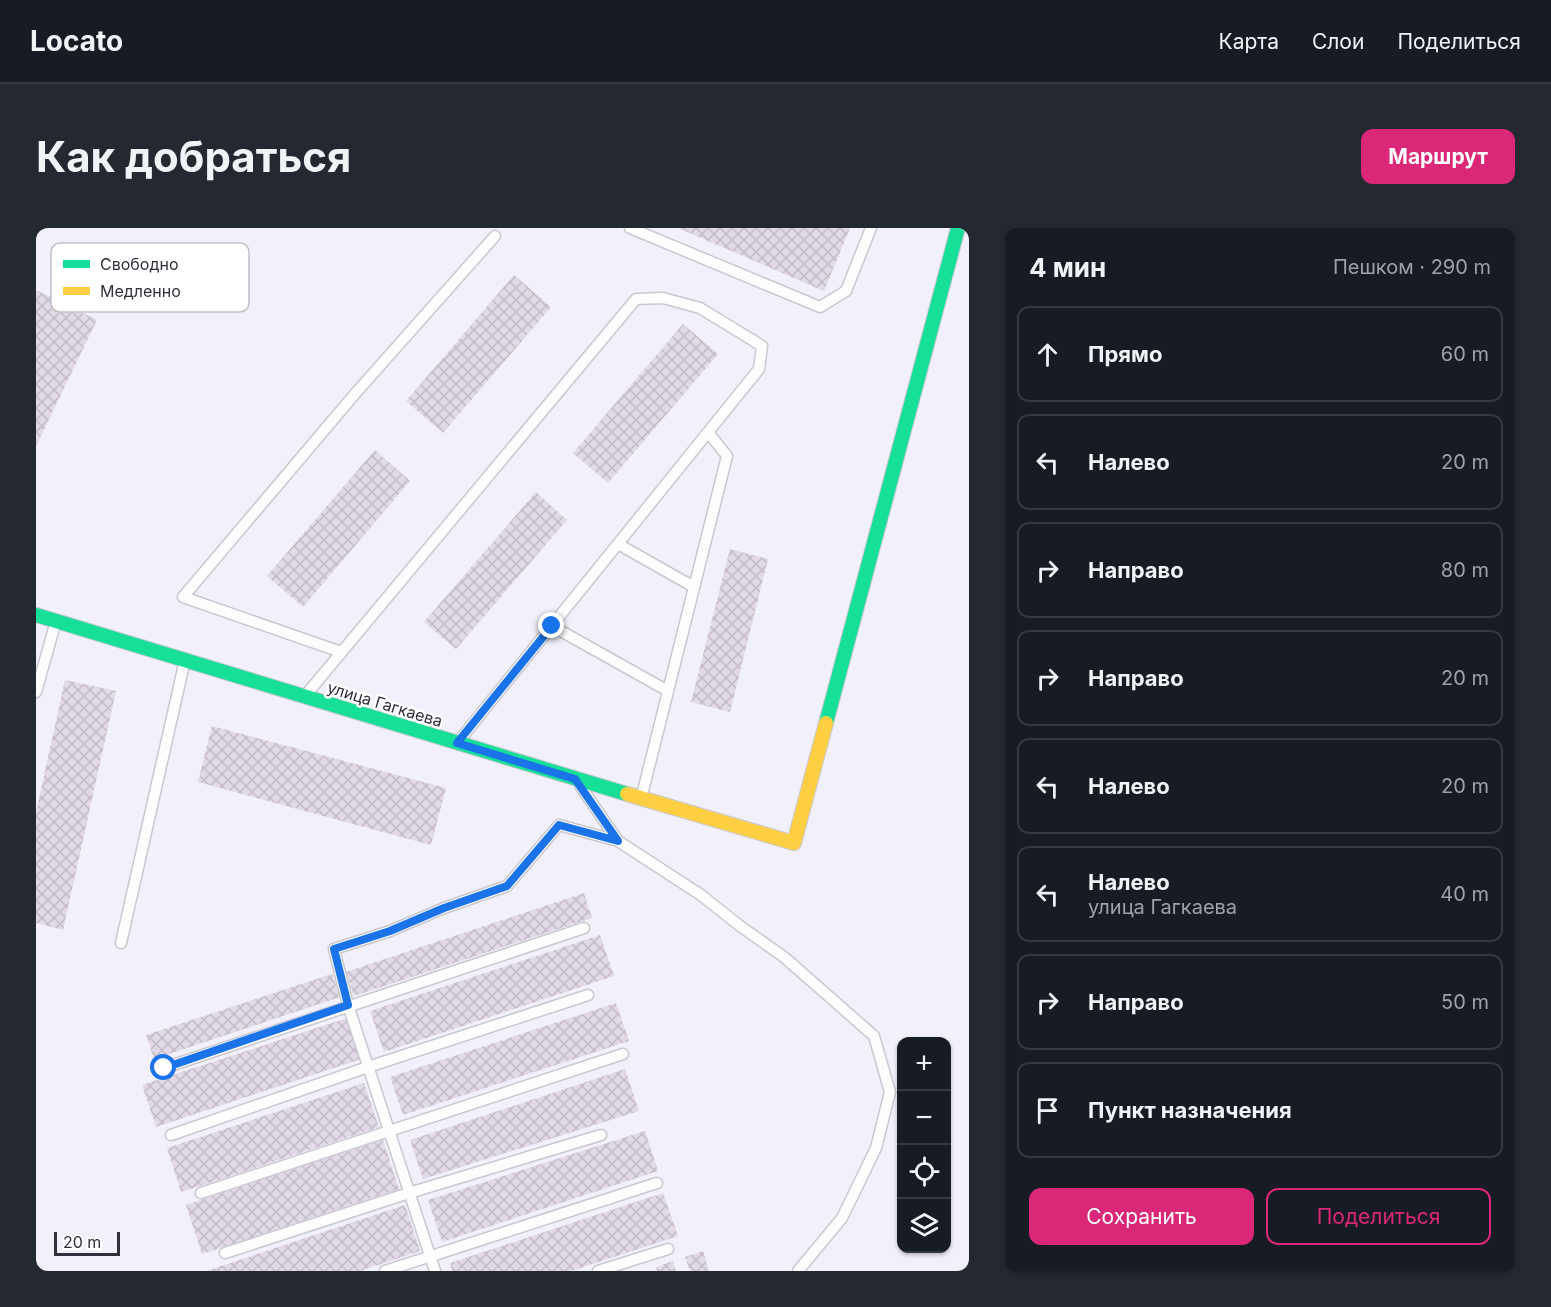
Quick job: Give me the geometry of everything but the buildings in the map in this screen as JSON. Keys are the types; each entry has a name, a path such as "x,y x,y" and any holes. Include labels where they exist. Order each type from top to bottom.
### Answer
{"street":[{"name":"улица Гагкаева","path":"36,615 641,799 794,843 958,228"}],"lane":[{"path":"630,228 820,307 846,291 872,228"},
{"path":"341,652 183,597 354,395 495,236"},
{"path":"304,696 636,299 663,298 700,308 762,346 759,369 457,743"},
{"path":"641,799 727,456 708,432"},
{"path":"618,544 694,587"},
{"path":"36,692 56,621"},
{"path":"552,626 668,691"},
{"path":"121,943 185,660"},
{"path":"575,779 618,841"},
{"path":"435,1271 348,1005 334,949 390,931 444,908 507,886 559,825 618,841 701,895 784,957 874,1036 890,1092 876,1148 842,1218 798,1271"},
{"path":"164,1068 584,928"},
{"path":"171,1135 368,1066 588,995"},
{"path":"201,1193 623,1054"},
{"path":"225,1253 409,1193 601,1135"},
{"path":"385,1271 657,1183"},
{"path":"598,1271 668,1250"}],"traffic: fast":[{"path":"826,723 958,228"},
{"path":"36,615 627,794"}],"traffic: slow":[{"path":"627,794 794,843 826,723"}],"route":[{"path":"164,1068 348,1005 334,949 390,931 444,908 507,886 559,825 618,841 575,779 457,743 552,626"}]}
